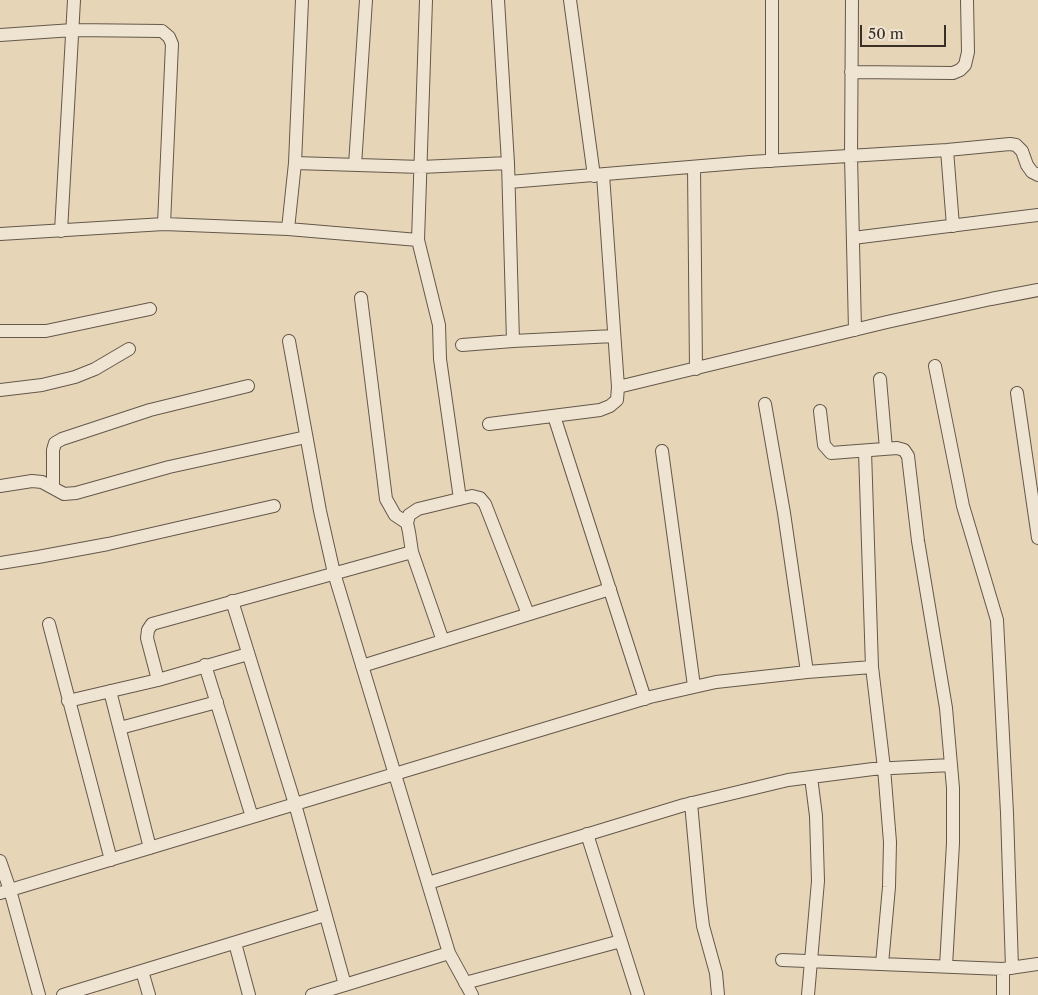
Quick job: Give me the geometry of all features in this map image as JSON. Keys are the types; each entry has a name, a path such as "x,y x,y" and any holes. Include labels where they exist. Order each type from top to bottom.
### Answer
{"street":[{"path":"61,231 74,0"},
{"path":"288,229 295,164 302,0"},
{"path":"356,165 366,0"},
{"path":"426,0 418,240 439,325 440,359 460,499"},
{"path":"498,0 509,182 513,341"},
{"path":"489,424 600,410 610,406 617,400 618,387 614,336 599,175 570,0"},
{"path":"772,0 772,161"},
{"path":"852,0 851,156 855,330"},
{"path":"851,72 953,73 960,70 965,65 968,52 967,0"},
{"path":"0,35 73,30 162,31 170,37 172,44 164,224"},
{"path":"509,182 1010,144 1016,145 1022,151 1027,165 1032,172 1038,175"},
{"path":"947,150 953,226"},
{"path":"295,164 420,167 508,163"},
{"path":"694,167 696,369"},
{"path":"853,238 1038,215"},
{"path":"0,234 164,224 288,229 418,240"},
{"path":"618,387 855,330 1038,290"},
{"path":"360,298 386,499 395,515 407,522"},
{"path":"0,330 46,331 150,309"},
{"path":"462,345 614,336"},
{"path":"289,340 306,437 334,573 448,953 472,995"},
{"path":"0,390 42,385 75,377 95,369 130,349"},
{"path":"935,366 963,506 996,620 1007,813 1007,968 1003,995"},
{"path":"880,379 886,449"},
{"path":"53,488 52,450 55,443 62,439 150,410 248,386"},
{"path":"1017,393 1038,538"},
{"path":"765,404 772,438 807,672"},
{"path":"820,411 824,444 831,453 897,448 904,450 908,456 918,541 946,708 952,788 952,843 946,966"},
{"path":"554,416 645,699"},
{"path":"0,486 32,481 42,482 64,494 76,493 169,467 306,437"},
{"path":"662,451 694,686"},
{"path":"865,451 872,667 884,768 890,842 889,887 882,964"},
{"path":"443,641 412,552 407,522 409,515 418,509 472,496 480,498 485,504 528,614"},
{"path":"0,563 108,544 274,506"},
{"path":"158,680 147,638 148,630 152,624 412,552"},
{"path":"362,666 610,588"},
{"path":"232,602 295,804 345,985"},
{"path":"49,624 111,860"},
{"path":"68,700 158,680 248,654"},
{"path":"205,665 252,817"},
{"path":"5,891 645,699 694,686 807,672 872,667"},
{"path":"110,691 150,848"},
{"path":"120,728 216,702"},
{"path":"428,883 691,803 788,780 884,768 950,765"},
{"path":"808,995 818,881 816,816 811,777"},
{"path":"691,803 700,902 716,973 718,995"},
{"path":"588,834 638,995"},
{"path":"0,860 5,891 39,995"},
{"path":"63,995 91,991 142,971 325,915"},
{"path":"465,983 621,941"},
{"path":"235,943 249,995"},
{"path":"312,995 448,953"},
{"path":"782,960 1007,968 1038,964"},
{"path":"142,971 149,995"}]}
